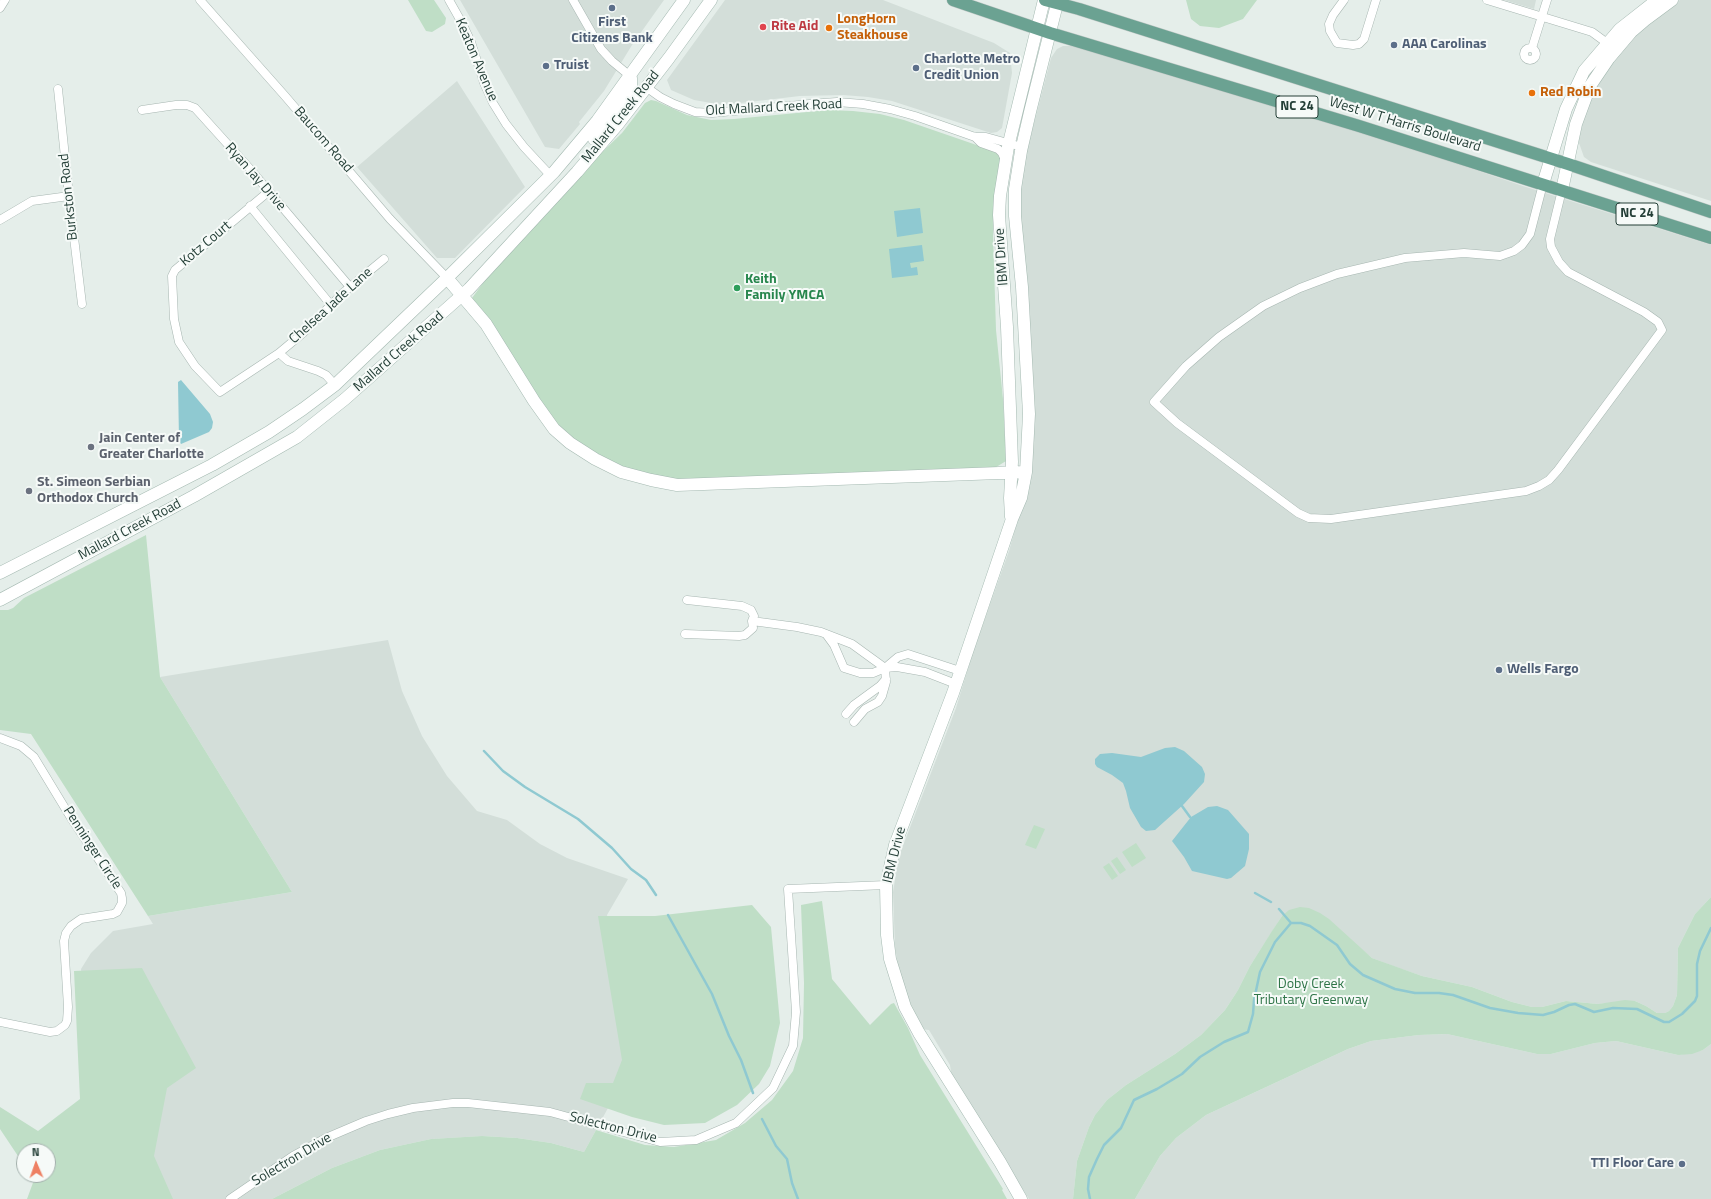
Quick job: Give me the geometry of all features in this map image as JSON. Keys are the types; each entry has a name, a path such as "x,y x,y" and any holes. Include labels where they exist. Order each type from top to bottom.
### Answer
{"main road":[{"name":"West W T Harris Boulevard","path":"953,0 1050,33 1286,103 1711,238"},
{"name":"West W T Harris Boulevard","path":"1044,0 1058,2 1550,158 1711,212"}],"street":[{"path":"0,8 5,0"},
{"name":"Baucom Road","path":"200,0 286,96 390,219 447,278"},
{"name":"Keaton Avenue","path":"449,0 471,42 484,83 493,102 506,124 524,148 550,175"},
{"path":"570,180 570,168 603,130 629,92 631,86 630,76 612,61 601,49 573,0"},
{"name":"Mallard Creek Road","path":"0,573 212,465 269,432 303,410 335,385 447,278 576,147 630,76 684,0"},
{"name":"Mallard Creek Road","path":"0,600 194,496 296,437 345,399 463,296 570,180 618,124 678,47 711,0"},
{"name":"IBM Drive","path":"1012,520 1007,327 1000,196 1008,143 1044,0"},
{"path":"1344,0 1332,15 1329,24 1330,31 1337,42 1353,45 1359,44 1364,39 1376,0"},
{"path":"1487,0 1592,32 1607,43"},
{"path":"1532,48 1547,0"},
{"path":"1657,0 1624,24 1588,64 1566,109 1550,158 1530,234 1522,245 1514,251 1500,256 1464,254 1405,258 1325,278 1288,293 1263,306 1229,328 1207,346 1176,376 1154,402 1177,423 1298,513 1315,520 1526,491 1540,486 1549,480 1662,330 1658,322 1644,312 1616,295 1568,272 1559,262 1551,247 1550,239 1579,114 1590,86 1614,52 1634,29 1672,0"},
{"name":"IBM Drive","path":"1021,1199 1000,1162 919,1033 905,1007 890,959 887,935 886,885 895,845 956,684 1012,520 1021,498 1026,472 1029,406 1022,294 1015,216 1016,189 1022,146 1058,2"},
{"name":"Old Mallard Creek Road","path":"646,87 666,101 695,112 729,113 830,103 862,104 890,109 915,116 975,137 986,137 1022,146"},
{"name":"Burkston Road","path":"58,89 82,304"},
{"name":"Ryan Jay Drive","path":"142,110 176,106 195,108 350,287"},
{"name":"Old Mallard Creek Road","path":"975,137 981,143 998,149 1002,153 1005,160"},
{"name":"Kotz Court","path":"268,192 175,270 172,276 171,287 176,334 184,352 220,392 279,353"},
{"path":"0,219 32,201 69,196"},
{"path":"250,206 331,305"},
{"name":"Chelsea Jade Lane","path":"279,353 350,287 384,259"},
{"path":"447,278 486,324 534,401 554,429 570,443 595,459 621,472 652,480 685,485 1026,472"},
{"path":"279,353 288,361 326,375 335,385"},
{"path":"685,634 745,635 753,628 752,621 754,616 750,610 742,606 687,600"},
{"path":"752,621 804,628 826,634 852,644 885,668 897,667 920,671 956,684"},
{"path":"826,634 834,646 844,668 860,673 873,673 885,668 898,657 908,654 960,671"},
{"path":"854,722 868,707 878,702 882,696 886,679 885,668"},
{"path":"846,714 854,705 880,686 886,679"},
{"path":"864,698 868,707"},
{"name":"Penninger Circle","path":"0,738 21,746 34,757 71,818 121,892 122,903 117,912 81,919 70,926 66,933 64,941 68,1007 65,1025 57,1031 50,1032 0,1022"},
{"name":"Solectron Drive","path":"230,1199 293,1156 326,1138 366,1121 413,1108 441,1104 468,1103 550,1112 660,1142 696,1140 736,1123 773,1088 793,1046 796,1012 788,889 886,885"}],"shaded area":[{"path":"460,0 664,0 632,45 604,91 579,122 580,124 559,149 545,147"},
{"path":"725,0 883,0 994,43 1010,53 1012,73 1002,128 997,132 991,133 892,101 868,97 843,95 800,96 723,105 694,100 671,90 667,80"},
{"path":"1504,0 1536,0 1534,9"},
{"path":"1680,0 1711,0 1711,201 1591,162 1584,157 1579,143 1579,137 1588,101 1613,60 1648,22"},
{"path":"1063,46 1072,46 1307,116 1711,245 1711,897 1695,914 1678,948 1677,995 1673,1006 1665,1013 1657,1013 1635,1001 1598,1004 1566,1001 1542,1007 1532,1007 1512,1002 1472,987 1422,976 1396,967 1372,958 1361,949 1282,916 1250,966 1238,990 1225,1010 1201,1035 1175,1054 1126,1085 1107,1100 1095,1115 1089,1127 1077,1161 1073,1199 1029,1199 952,1078 950,1065 929,1030 921,1029 913,1012 898,966 895,947 893,892 899,856 956,708 973,652 1009,551 1023,501 1026,485 1020,192 1026,154 1051,58 1057,49"},
{"path":"457,81 525,187 455,258 437,258 357,167"},
{"path":"388,640 402,691 422,736 447,776 477,811 507,820 540,844 567,858 628,879 607,915 632,1064 584,1152 551,1143 517,1138 482,1136 431,1139 380,1150 332,1168 272,1199 87,1199 87,1049 81,969 91,953 113,931 153,924 148,916 292,892 160,677"},
{"path":"1447,1034 1537,1054 1551,1054 1595,1043 1616,1041 1678,1055 1703,1050 1711,1044 1711,1199 1135,1199 1160,1156 1176,1138 1206,1115 1348,1049 1371,1041 1419,1035"}],"green space":[{"path":"408,0 434,0 446,18 445,24 432,32 426,31"},
{"path":"1186,0 1257,0 1243,19 1219,28 1200,26 1191,19"},
{"name":"Keith Family YMCA","path":"651,100 687,115 711,120 828,110 880,114 904,120 991,150 998,154 1001,160 993,215 993,234 996,330 1003,399 1006,461 993,469 690,481 658,478 597,458 555,424 472,298 494,268 597,157 622,133 645,103"},
{"path":"146,535 160,677 292,892 148,916 31,734 0,730 0,610 8,610 13,608 24,598"},
{"path":"1034,825 1045,829 1036,849 1025,845"},
{"path":"1136,843 1146,858 1132,867 1122,852"},
{"path":"1117,857 1126,870 1120,874 1111,861"},
{"path":"1109,863 1118,876 1112,880 1103,867"},
{"name":"Doby Creek Tributary Greenway","path":"1711,897 1711,1044 1703,1050 1692,1054 1678,1055 1616,1041 1595,1043 1551,1054 1537,1054 1447,1034 1419,1035 1371,1041 1348,1049 1206,1115 1176,1138 1160,1156 1135,1199 1073,1199 1077,1161 1089,1127 1095,1115 1107,1100 1126,1085 1175,1054 1201,1035 1225,1010 1272,931 1282,916 1289,910 1300,907 1309,908 1320,913 1329,919 1372,958 1422,976 1472,987 1512,1002 1532,1007 1542,1007 1566,1001 1598,1004 1625,1000 1635,1001 1657,1013 1665,1013 1673,1006 1677,995 1678,948 1695,914"},
{"path":"822,901 832,979 870,1025 891,1004 894,1003 908,1028 920,1055 1003,1189 1002,1190 1007,1199 272,1199 332,1168 380,1150 431,1139 482,1136 517,1138 551,1143 584,1152 596,1130 645,1145 674,1147 716,1140 745,1123 772,1100 793,1071 803,1038 804,983 801,905"},
{"path":"752,905 771,927 780,1023 770,1066 759,1084 737,1105 705,1123 664,1125 632,1117 580,1099 586,1083 613,1083 622,1060 598,916 655,916"},
{"path":"142,968 196,1068 167,1088 154,1156 173,1199 27,1199 33,1183 56,1183 56,1143 16,1143 16,1153 0,1129 0,1107 38,1131 80,1099 74,971"}],"water":[{"path":"920,208 923,233 897,237 894,211"},
{"path":"922,245 924,261 910,263 911,268 917,267 918,275 892,278 889,249"},
{"path":"181,380 210,414 213,422 212,428 209,432 181,444 179,440 178,382"},
{"path":"1175,747 1184,751 1202,767 1205,774 1204,782 1184,804 1155,830 1146,831 1141,827 1130,808 1123,783 1097,767 1095,764 1095,759 1100,754 1112,753 1141,757 1165,748"},
{"path":"1217,806 1228,810 1249,834 1249,849 1245,866 1231,878 1227,879 1192,871 1172,841 1191,817 1208,807"}],"waterway":[{"path":"484,751 503,771 525,787 578,819 612,848 631,869 646,880 656,895"},
{"path":"1182,806 1190,817"},
{"path":"1255,893 1271,902"},
{"path":"1279,909 1291,923"},
{"path":"668,915 712,994 729,1036 741,1060 753,1093"},
{"path":"1090,1199 1088,1189 1089,1177 1104,1145 1121,1128 1134,1100 1157,1089 1182,1074 1200,1057 1224,1042 1248,1032 1253,1014 1254,1000 1260,972 1275,942 1291,923 1301,923 1310,926 1337,945 1350,964 1363,975 1395,989 1415,993 1439,993 1453,995 1490,1008 1518,1013 1543,1015 1575,1004 1594,1012 1613,1008 1637,1009 1664,1022 1669,1022 1682,1014 1695,1001 1697,996 1697,964 1700,951 1711,928"},
{"path":"762,1119 776,1146 787,1159 792,1183 798,1199"}],"place":[{"name":"First Citizens Bank","path":"612,8"},
{"name":"Rite Aid","path":"763,27"},
{"name":"LongHorn Steakhouse","path":"829,28"},
{"name":"AAA Carolinas","path":"1394,45"},
{"name":"Truist","path":"546,66"},
{"name":"Charlotte Metro Credit Union","path":"916,68"},
{"name":"Red Robin","path":"1532,93"},
{"name":"Keith Family YMCA","path":"737,288"},
{"name":"Jain Center of Greater Charlotte","path":"91,447"},
{"name":"St. Simeon Serbian Orthodox Church","path":"29,491"},
{"name":"Wells Fargo","path":"1499,670"},
{"name":"TTI Floor Care","path":"1682,1164"}]}
